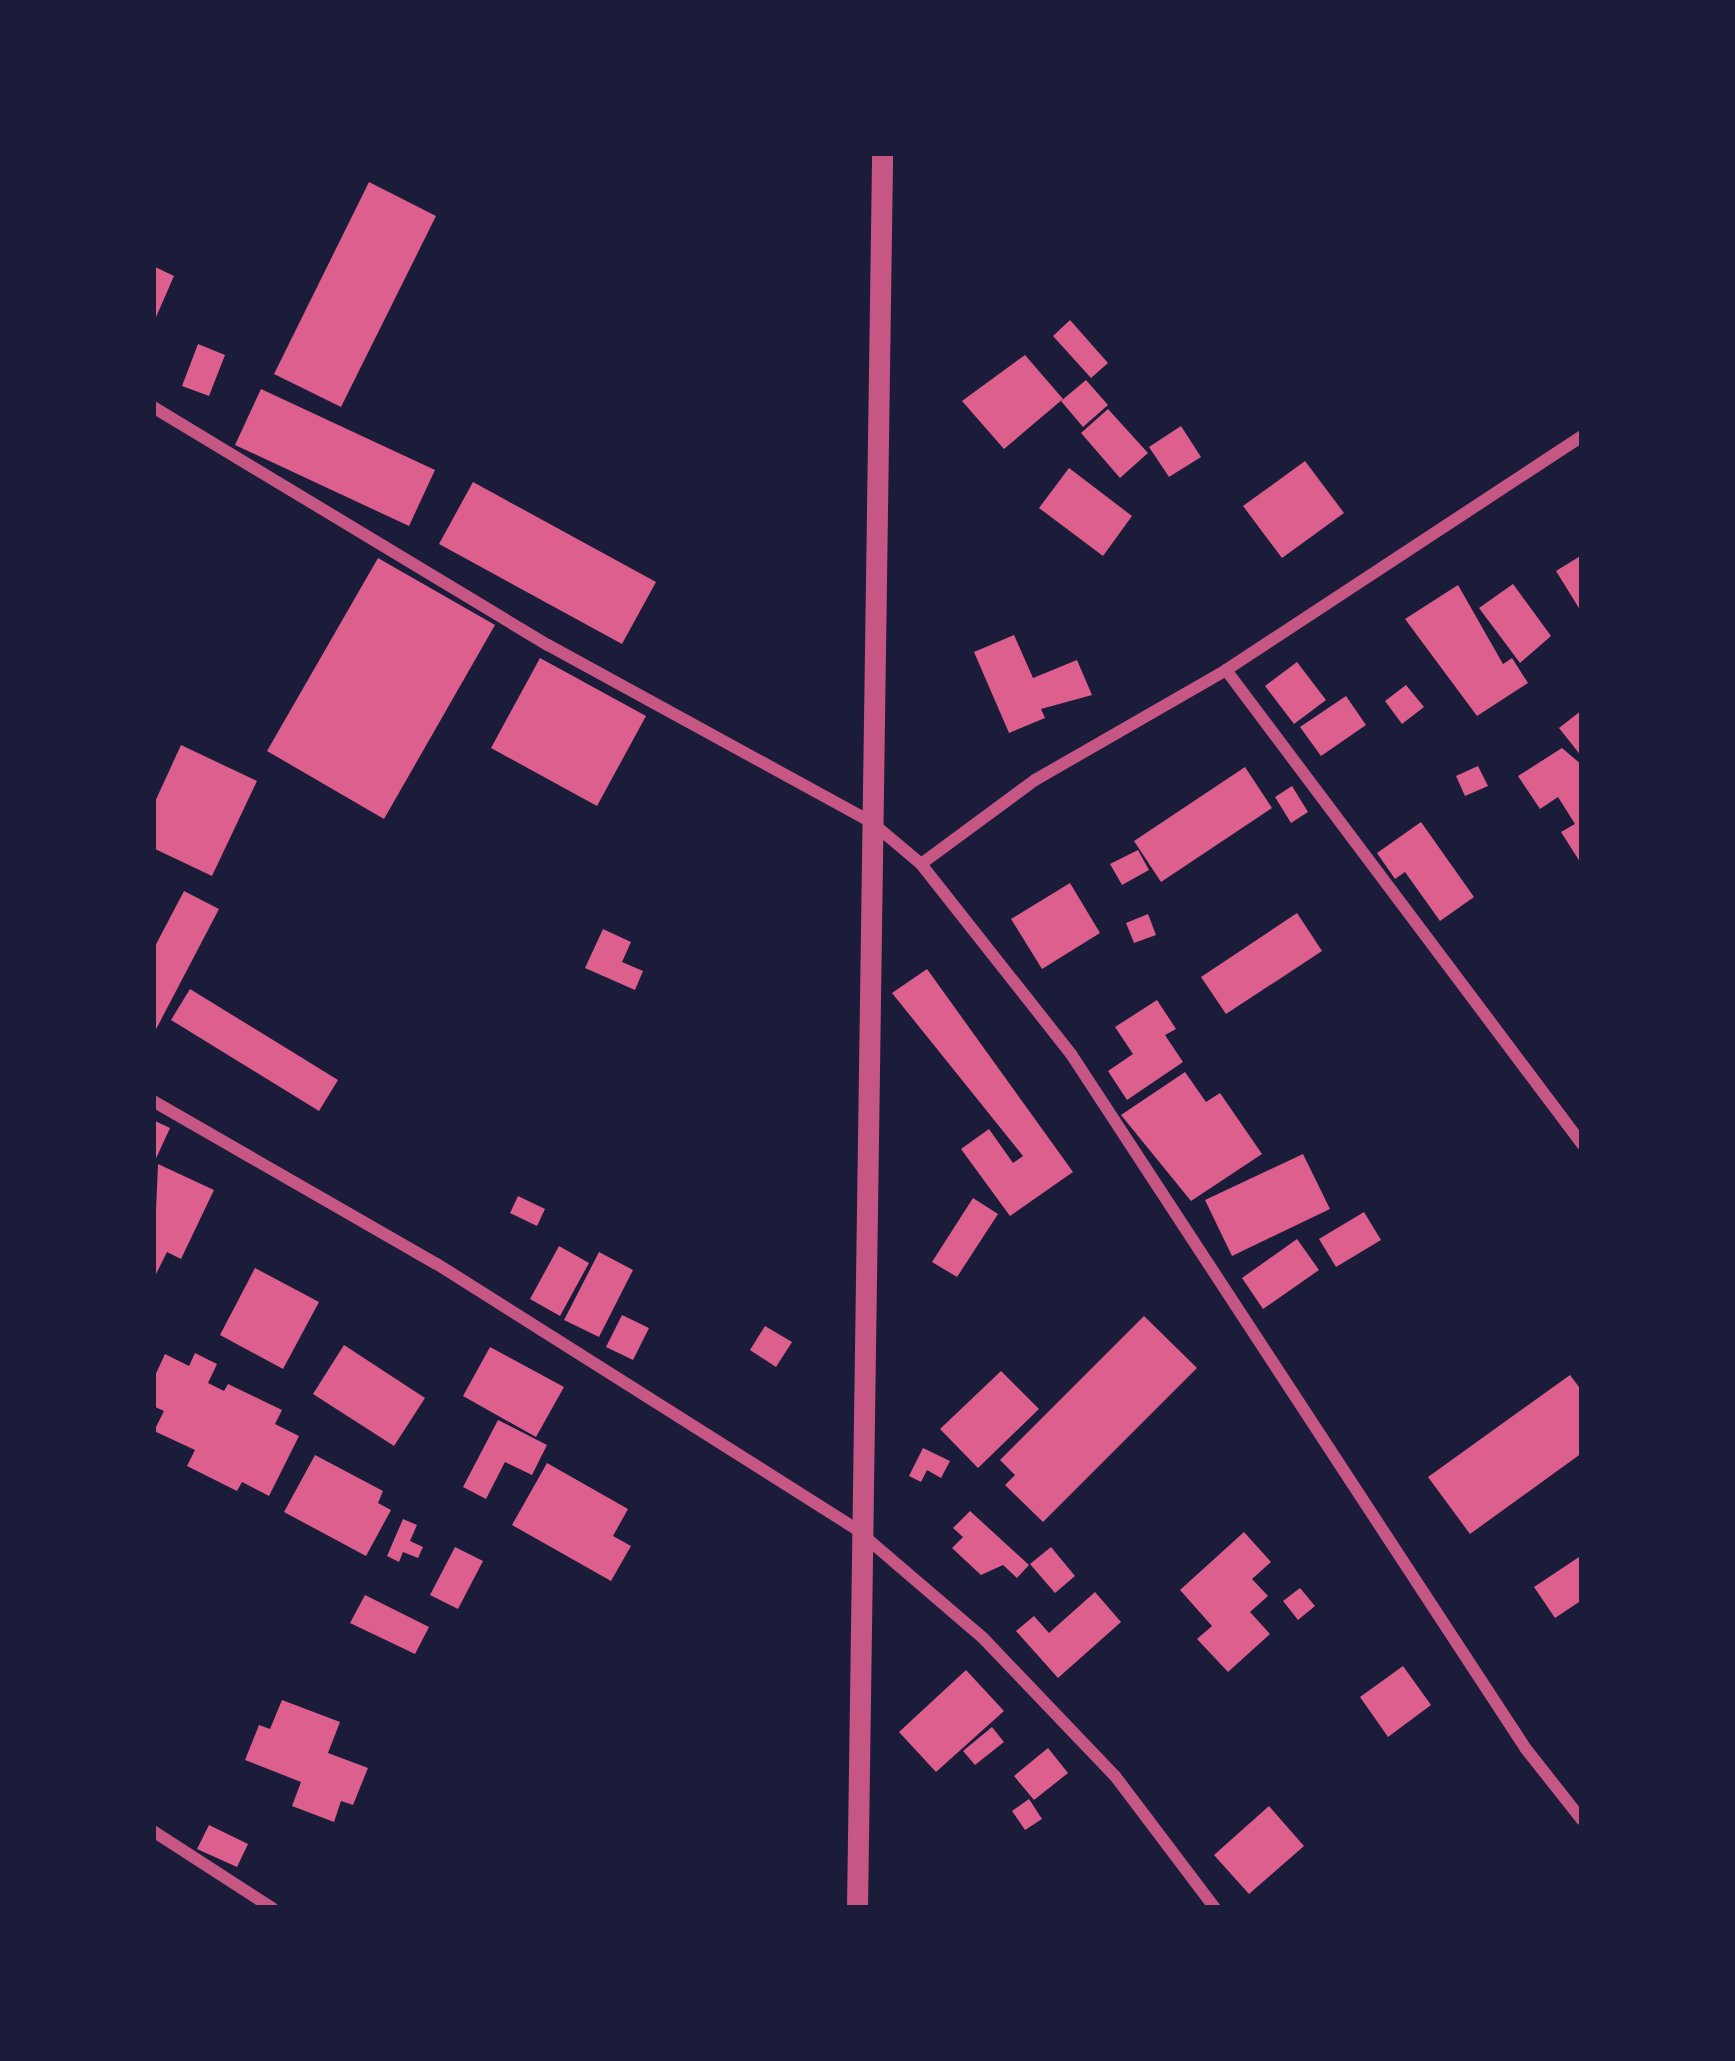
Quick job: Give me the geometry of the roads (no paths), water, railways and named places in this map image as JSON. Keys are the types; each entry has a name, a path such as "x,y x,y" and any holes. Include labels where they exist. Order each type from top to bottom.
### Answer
{"street":[{"path":"857,1908 857,1531 882,153"},
{"path":"153,407 548,645 870,821 921,864 1071,1054 1526,1749 1582,1820"},
{"path":"921,864 1035,780 1226,670 1582,436"},
{"path":"1226,670 1582,1144"},
{"path":"153,1101 437,1264 857,1531 984,1639 1115,1776 1215,1908"},
{"path":"153,1832 272,1908"}]}
